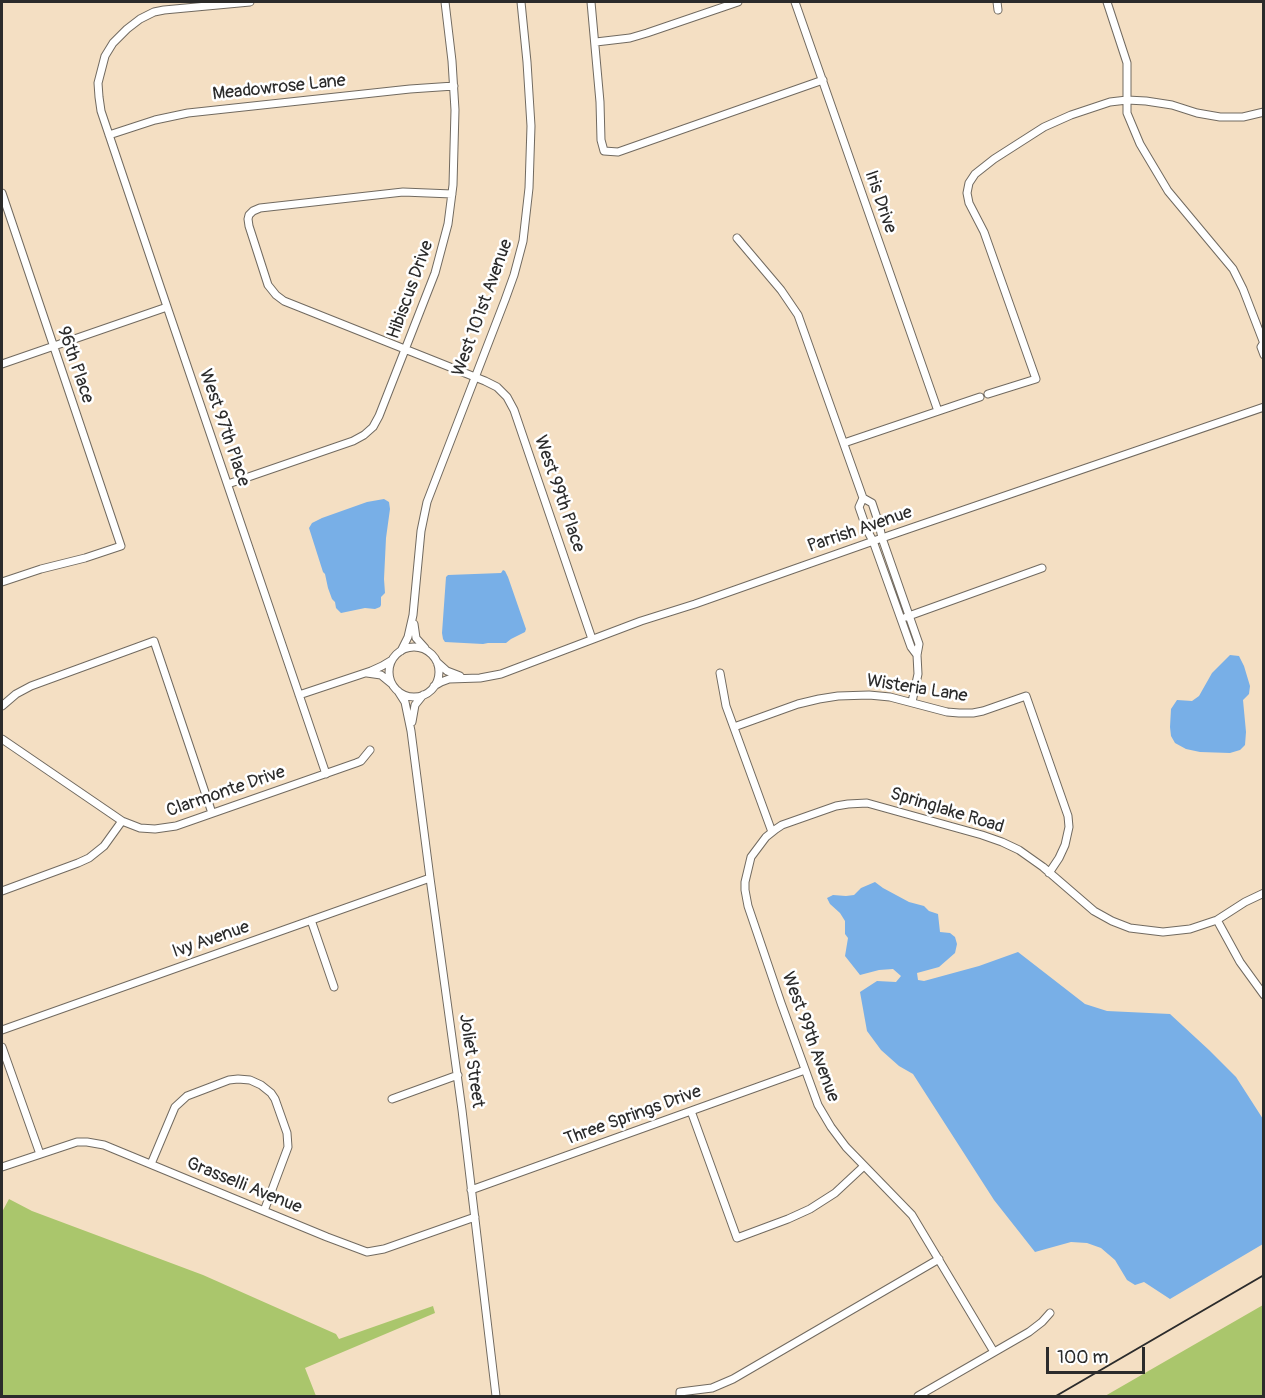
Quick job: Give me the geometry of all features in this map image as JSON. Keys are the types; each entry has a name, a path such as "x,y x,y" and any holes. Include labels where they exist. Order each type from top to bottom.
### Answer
{"street":[{"name":"West 97th Place","path":"250,2 164,10 140,19 113,43 105,56 98,90 101,111 326,774"},
{"name":"Hibiscus Drive","path":"228,484 353,441 373,427 379,416 440,259 447,231 452,194 455,123 454,86 445,2"},
{"name":"West 101st Avenue","path":"401,651 408,637 413,615 424,510 514,275 523,241 527,215 531,126 520,2"},
{"path":"591,2 596,42 601,141 604,151 618,152 823,80"},
{"path":"596,42 630,38 738,2"},
{"name":"Iris Drive","path":"795,2 938,411"},
{"path":"997,2 998,10"},
{"path":"1107,2 1127,63 1127,113 1140,144 1168,191 1233,269 1244,289 1263,341 1261,347 1263,355"},
{"name":"Meadowrose Lane","path":"109,135 188,112 454,86"},
{"path":"988,394 1036,379 984,232 969,203 967,193 969,183 975,174 1044,127 1071,114 1110,102 1146,100 1220,117 1243,117 1263,112"},
{"name":"96th Place","path":"2,192 121,546 85,558 41,568 2,582"},
{"name":"West 99th Place","path":"452,194 403,192 260,208 253,211 248,219 268,285 280,298 497,387 507,397 512,405 592,639"},
{"path":"737,237 781,290 798,315 863,498 872,503 919,644 918,674 912,702"},
{"path":"2,364 167,307"},
{"path":"844,443 980,397"},
{"name":"Parrish Avenue","path":"425,694 445,680 501,674 592,639 1263,406"},
{"path":"863,498 859,507 910,647 917,655"},
{"path":"900,619 1041,568"},
{"name":"West 101st Avenue","path":"413,615 416,638 428,651"},
{"path":"2,706 16,694 31,686 154,641 212,813"},
{"path":"299,695 382,666 408,647 428,651 441,667 466,678"},
{"path":"394,657 389,672 396,688"},
{"path":"434,686 439,671 436,659"},
{"path":"365,673 381,675 404,694 413,696 425,694"},
{"path":"720,673 726,706 772,832"},
{"name":"Joliet Street","path":"396,688 405,702 411,731 458,1075 495,1396"},
{"name":"Joliet Street","path":"411,731 414,706 425,694"},
{"name":"Wisteria Lane","path":"734,727 798,704 830,697 869,695 890,697 947,712 972,713 994,708 1026,696 1068,816 1065,845 1049,873"},
{"name":"Clarmonte Drive","path":"2,739 122,821 140,828 163,829 326,774 361,760 370,750"},
{"name":"Springlake Road","path":"772,832 792,821 836,806 867,803 992,838 1019,850 1094,911 1130,928 1149,932 1179,931 1217,920 1263,893"},
{"path":"2,891 89,858 104,846 122,821"},
{"name":"West 99th Avenue","path":"772,832 760,843 751,857 745,890 751,917 818,1105 846,1148 912,1215 994,1352"},
{"name":"Ivy Avenue","path":"2,1030 430,878"},
{"path":"311,920 334,987"},
{"path":"1217,920 1239,962 1263,994"},
{"path":"2,1047 40,1154"},
{"name":"Three Springs Drive","path":"471,1190 805,1070"},
{"path":"392,1099 458,1075"},
{"path":"151,1164 175,1107 187,1096 229,1080 250,1080 261,1085 275,1099 288,1138 288,1147 264,1211"},
{"path":"691,1111 736,1238 810,1209 835,1193 864,1166"},
{"name":"Grasselli Avenue","path":"2,1167 73,1143 87,1142 104,1145 367,1252 384,1249 475,1217"},
{"path":"680,1394 712,1388 728,1382 939,1259"},
{"path":"918,1396 1035,1328 1050,1313"}],"green space":[{"path":"9,1199 32,1211 203,1275 336,1334 339,1339 433,1306 435,1313 305,1368 316,1396 2,1396 2,1212"},
{"path":"1263,1305 1263,1396 1105,1396"}],"water":[{"path":"384,499 389,502 390,509 386,538 385,593 381,597 381,605 375,609 365,608 341,613 332,599 309,528 312,523 322,518 367,502"},
{"path":"503,570 508,577 526,629 525,632 506,643 445,642 442,633 446,577 448,575 501,573"},
{"path":"1230,655 1239,656 1250,686 1249,694 1243,700 1245,745 1240,750 1230,753 1186,749 1175,743 1171,736 1171,709 1177,700 1192,701 1199,696 1212,673"},
{"path":"875,882 909,902 924,906 929,911 938,914 940,932 950,933 955,937 957,944 955,953 939,967 917,973 918,980 924,981 979,966 1018,952 1085,1004 1107,1011 1170,1014 1209,1050 1236,1077 1263,1119 1263,1244 1170,1299 1144,1282 1135,1285 1127,1280 1115,1260 1101,1248 1087,1243 1071,1242 1035,1252 994,1200 913,1074 899,1066 881,1050 867,1031 860,992 877,981 896,982 901,976 893,969 860,975 845,956 848,938 845,934 845,921 827,898 833,895 854,895 861,888"}],"railway":[{"path":"1056,1396 1264,1275"}]}
